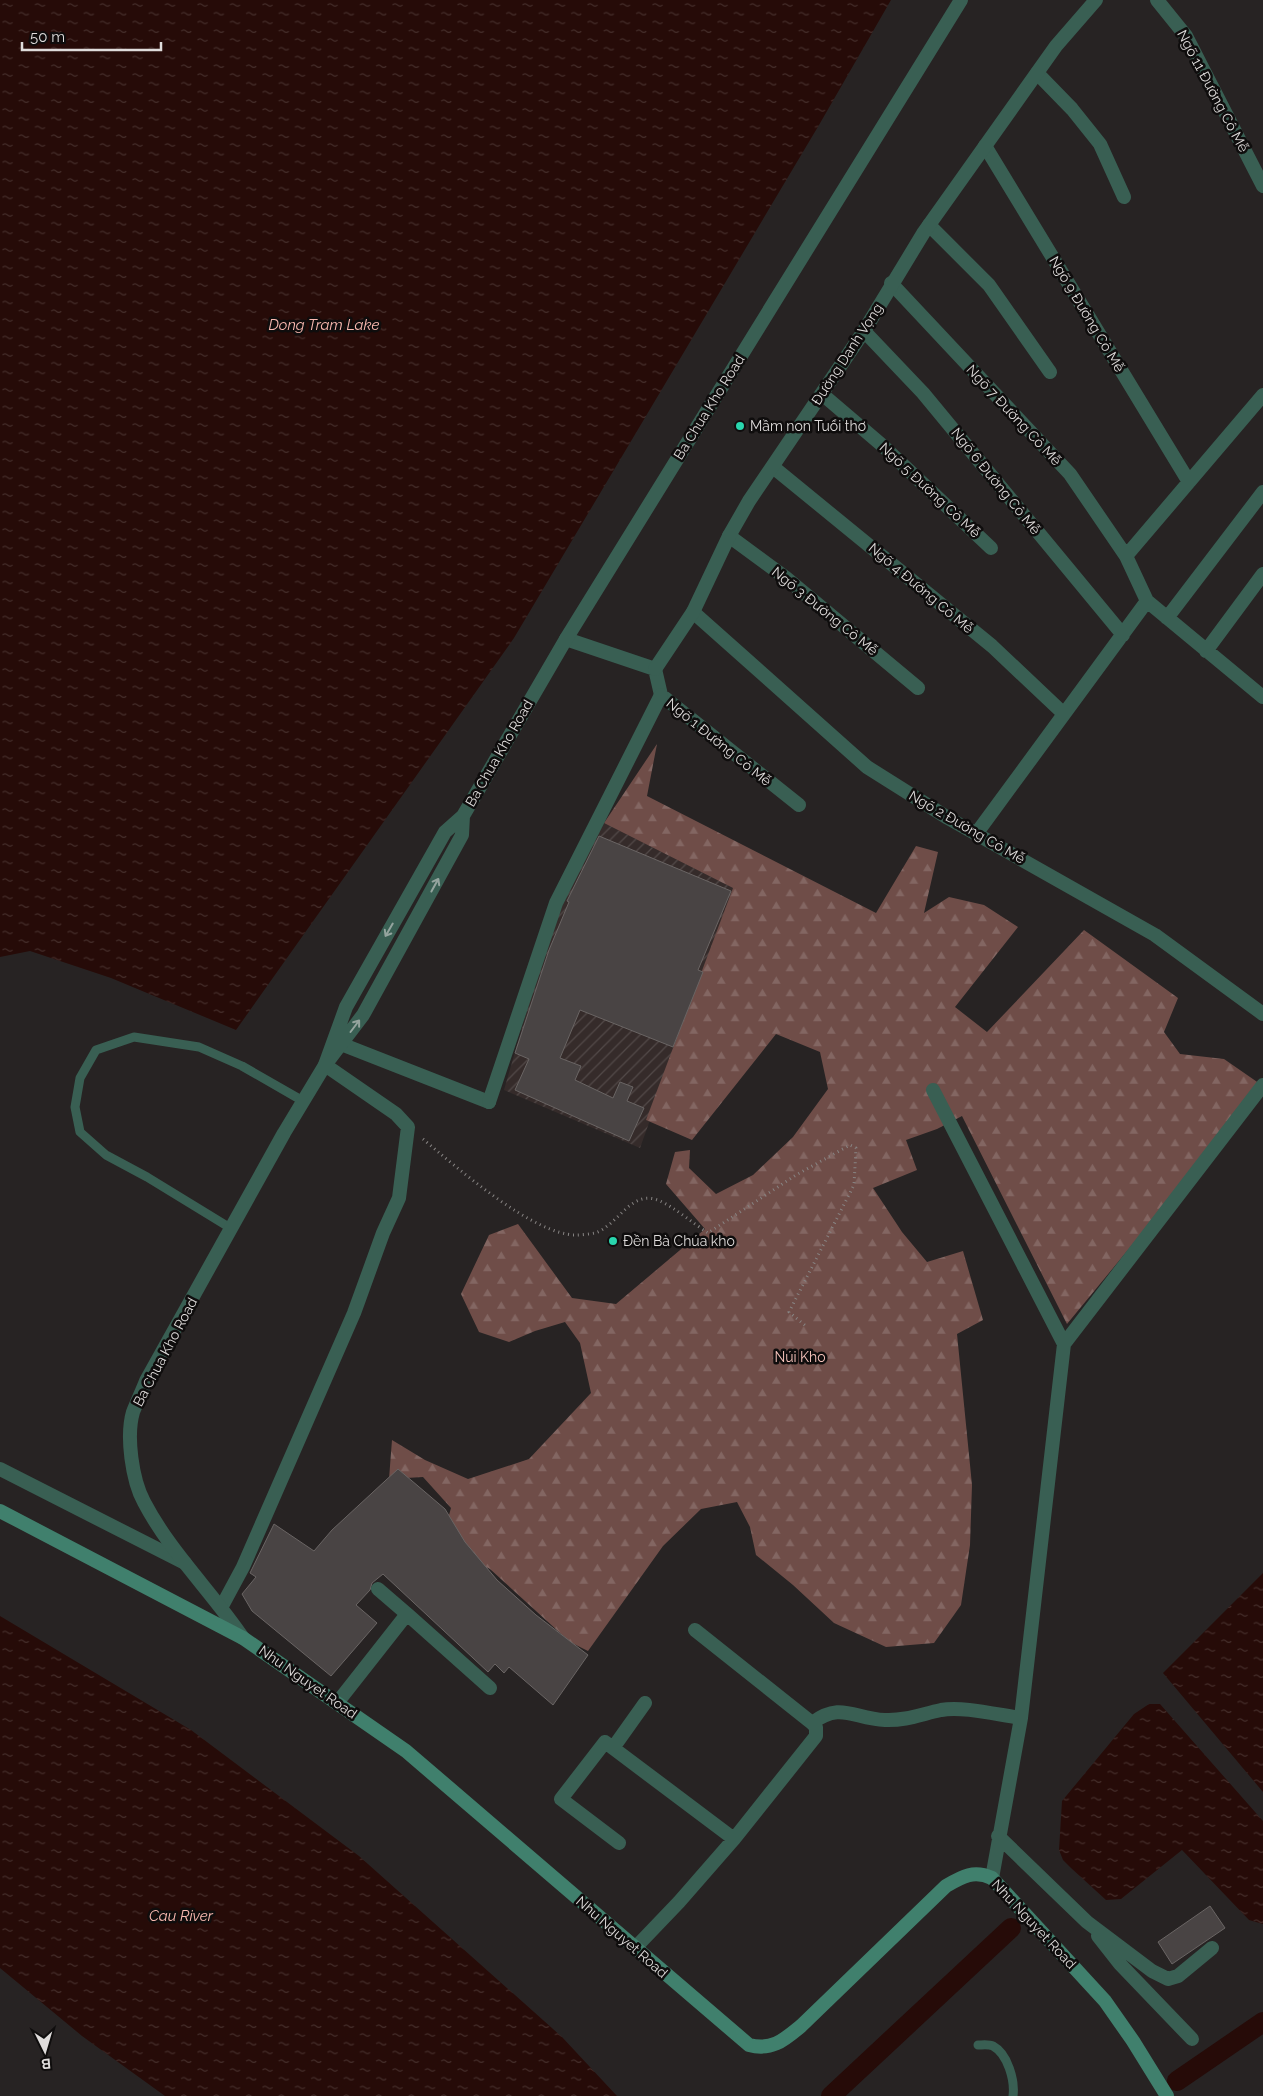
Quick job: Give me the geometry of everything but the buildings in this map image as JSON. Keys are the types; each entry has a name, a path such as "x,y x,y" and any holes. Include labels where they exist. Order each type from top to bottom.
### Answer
{"main road":[{"name":"Nhu Nguyet Road","path":"0,1511 243,1638 406,1751 741,2039 761,2048 786,2039 802,2026 946,1886 973,1874 981,1873 992,1878 1105,2001 1133,2041 1166,2096"}],"street":[{"name":"Ba Chua Kho Road","path":"325,1065 346,1007 445,832 463,816 566,639 961,0"},
{"name":"Đường Danh Vọng","path":"655,669 693,612 729,536 773,466 864,331 891,283 929,225 1056,46 1096,0"},
{"name":"Ngõ 11 Đường Cô Mễ","path":"1157,0 1186,36 1263,186"},
{"path":"1037,73 1072,108 1100,144 1124,197"},
{"name":"Ngõ 9 Đường Cô Mễ","path":"985,146 1189,482"},
{"path":"929,225 989,285 1050,372"},
{"name":"Ngõ 7 Đường Cô Mễ","path":"891,283 1070,474 1126,556 1147,601"},
{"name":"Ngõ 6 Đường Cô Mễ","path":"864,331 923,392 1122,635"},
{"name":"Ngõ 5 Đường Cô Mễ","path":"822,394 882,446 991,548"},
{"path":"1126,556 1263,394"},
{"name":"Ngõ 4 Đường Cô Mễ","path":"773,466 992,646 1064,714"},
{"path":"1167,618 1263,492"},
{"name":"Ngõ 3 Đường Cô Mễ","path":"729,536 786,578 918,688"},
{"path":"1206,652 1263,574"},
{"path":"976,834 1147,601 1206,652 1263,697"},
{"name":"Ngõ 2 Đường Cô Mễ","path":"693,612 867,767 976,834 1155,935 1263,1014"},
{"path":"566,639 655,669"},
{"name":"Ngõ 1 Đường Cô Mễ","path":"655,669 661,695 799,805"},
{"path":"341,1044 489,1102 556,903 661,695"},
{"name":"Ba Chua Kho Road","path":"243,1638 222,1606 185,1563 143,1502 134,1474 130,1446 132,1414 146,1381 303,1101 325,1065 363,1015 462,835 463,816"},
{"path":"222,1606 243,1567 354,1313 383,1233 399,1198 408,1126 396,1114 325,1065"},
{"path":"992,1878 998,1836 1021,1718 1064,1344 1263,1085"},
{"path":"932,1090 1064,1344"},
{"path":"0,1469 185,1563"},
{"path":"378,1589 490,1688"},
{"path":"337,1703 407,1614"},
{"path":"634,1948 679,1902 734,1839 816,1736 816,1727 812,1723 695,1630"},
{"path":"613,1748 645,1703"},
{"path":"812,1723 826,1712 840,1712 883,1720 903,1720 942,1710 971,1711 1021,1718"},
{"path":"619,1843 561,1799 605,1742 734,1839"},
{"path":"998,1836 1087,1922 1152,1971 1168,1978 1178,1976 1212,1948"},
{"path":"1087,1922 1120,1964 1192,2038"}],"lane":[{"path":"232,1229 147,1177 106,1156 80,1132 75,1107 80,1078 96,1050 134,1037 199,1047 242,1066 303,1101"},
{"path":"978,2045 992,2046 1001,2052 1011,2072 1013,2096"}],"path":[{"path":"423,1139 483,1189 546,1227 565,1234 577,1235 595,1233 607,1226 635,1201 648,1198 661,1201 708,1233 796,1175 850,1145 853,1146 856,1148 854,1185 789,1312 807,1328"}],"shaded area":[{"path":"604,823 733,888 640,1148 504,1090 554,917"}],"green space":[{"name":"Núi Kho","path":"657,744 647,796 876,913 916,846 938,852 924,913 949,897 984,905 1018,927 955,1007 987,1032 1084,930 1178,998 1164,1032 1180,1054 1224,1059 1263,1086 1067,1324 962,1116 937,1129 906,1140 917,1170 873,1188 902,1232 927,1262 963,1251 983,1320 957,1334 972,1485 970,1545 961,1605 934,1643 886,1647 834,1623 793,1585 756,1555 750,1527 737,1502 701,1509 663,1546 588,1651 570,1642 490,1569 461,1554 444,1533 451,1508 423,1477 389,1479 392,1440 425,1460 468,1479 529,1459 591,1393 580,1343 565,1322 535,1331 509,1342 479,1332 461,1294 489,1235 518,1224 572,1298 616,1304 705,1229 666,1184 675,1152 690,1150 689,1168 716,1194 753,1175 793,1137 828,1089 820,1052 776,1034 692,1140 646,1120 733,888 604,823"}],"water":[{"name":"Dong Tram Lake","path":"0,0 891,0 819,125 514,638 236,1030 111,978 30,951 0,957"},
{"path":"1263,1573 1263,1792 1163,1673"},
{"name":"Cau River","path":"0,1616 191,1730 359,1856 562,2037 617,2096 165,2096 82,2036 0,1968"},
{"path":"1149,1704 1160,1704 1263,1821 1263,1924 1249,1920 1182,1850 1121,1899 1106,1900 1063,1860 1059,1850 1062,1801 1134,1714"}],"waterway":[{"path":"831,2096 1011,1928"},
{"path":"1177,2081 1263,2022"}],"place":[{"name":"Mầm non Tuổi thơ","path":"740,426"},
{"name":"Đền Bà Chúa kho","path":"613,1241"}]}
